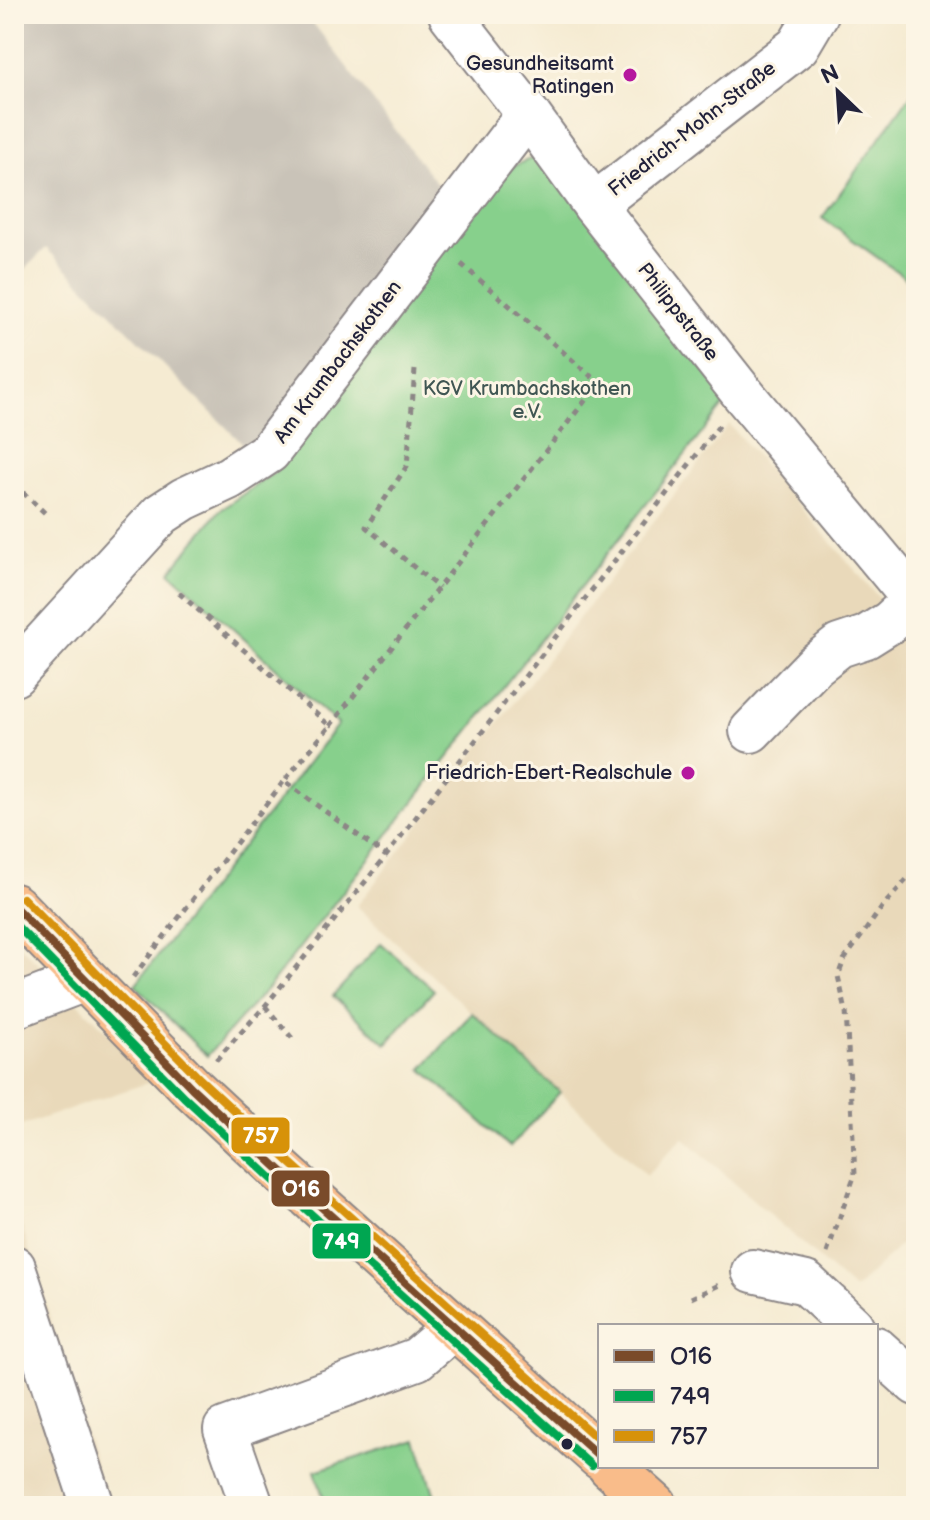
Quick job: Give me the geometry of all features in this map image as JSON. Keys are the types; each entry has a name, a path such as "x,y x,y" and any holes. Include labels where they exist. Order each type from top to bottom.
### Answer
{"main road":[{"path":"14,906 192,1088 598,1455"},
{"path":"612,1468 655,1506"}],"street":[{"name":"Philippstraße","path":"450,14 594,205 743,394 915,601"},
{"name":"Friedrich-Mohn-Straße","path":"594,205 803,25"},
{"name":"Am Krumbachskothen","path":"14,675 161,514 184,499 229,478 269,452 528,114"},
{"path":"751,731 815,665 839,646 866,637 890,622 915,601"},
{"path":"14,1007 98,993"},
{"path":"14,1267 93,1506"},
{"path":"753,1271 806,1283 850,1324"},
{"path":"252,1506 225,1429 417,1359 455,1327"},
{"path":"878,1350 916,1384"}],"path":[{"path":"98,993 330,726 599,383 432,239"},
{"path":"415,370 407,466 366,527 439,588"},
{"path":"192,1088 265,1006 386,856 743,394"},
{"path":"14,484 46,514"},
{"path":"179,593 330,726"},
{"path":"284,781 386,856"},
{"path":"806,1283 830,1250 855,1174 846,1011 838,976 844,960 875,917 916,869"},
{"path":"265,1006 292,1038"}],"shaded area":[{"path":"14,14 306,14 447,197 252,453 46,248 14,280"},
{"name":"Friedrich-Ebert-Realschule","path":"729,424 916,641 916,1244 900,1245 854,1290 683,1137 647,1175 357,906"},
{"path":"14,940 156,1080 14,1128"},
{"path":"14,1200 107,1506 14,1506"}],"green space":[{"path":"916,88 916,285 822,218"},
{"name":"KGV Krumbachskothen e.V.","path":"540,155 727,401 271,984 207,1056 135,985 338,724 170,572 219,511 276,471 503,170"},
{"path":"381,943 434,990 386,1044 333,996"},
{"path":"472,1013 560,1092 510,1147 422,1069"},
{"path":"417,1439 438,1506 326,1506 315,1471"}],"transit line":[{"name":"757","path":"23,898 200,1079 598,1439"},
{"name":"O16","path":"14,906 192,1088 598,1455"},
{"name":"749","path":"14,923 184,1097 592,1466"}],"place":[{"name":"Gesundheitsamt Ratingen","path":"630,75"},
{"name":"Friedrich-Ebert-Realschule","path":"688,773"}]}
